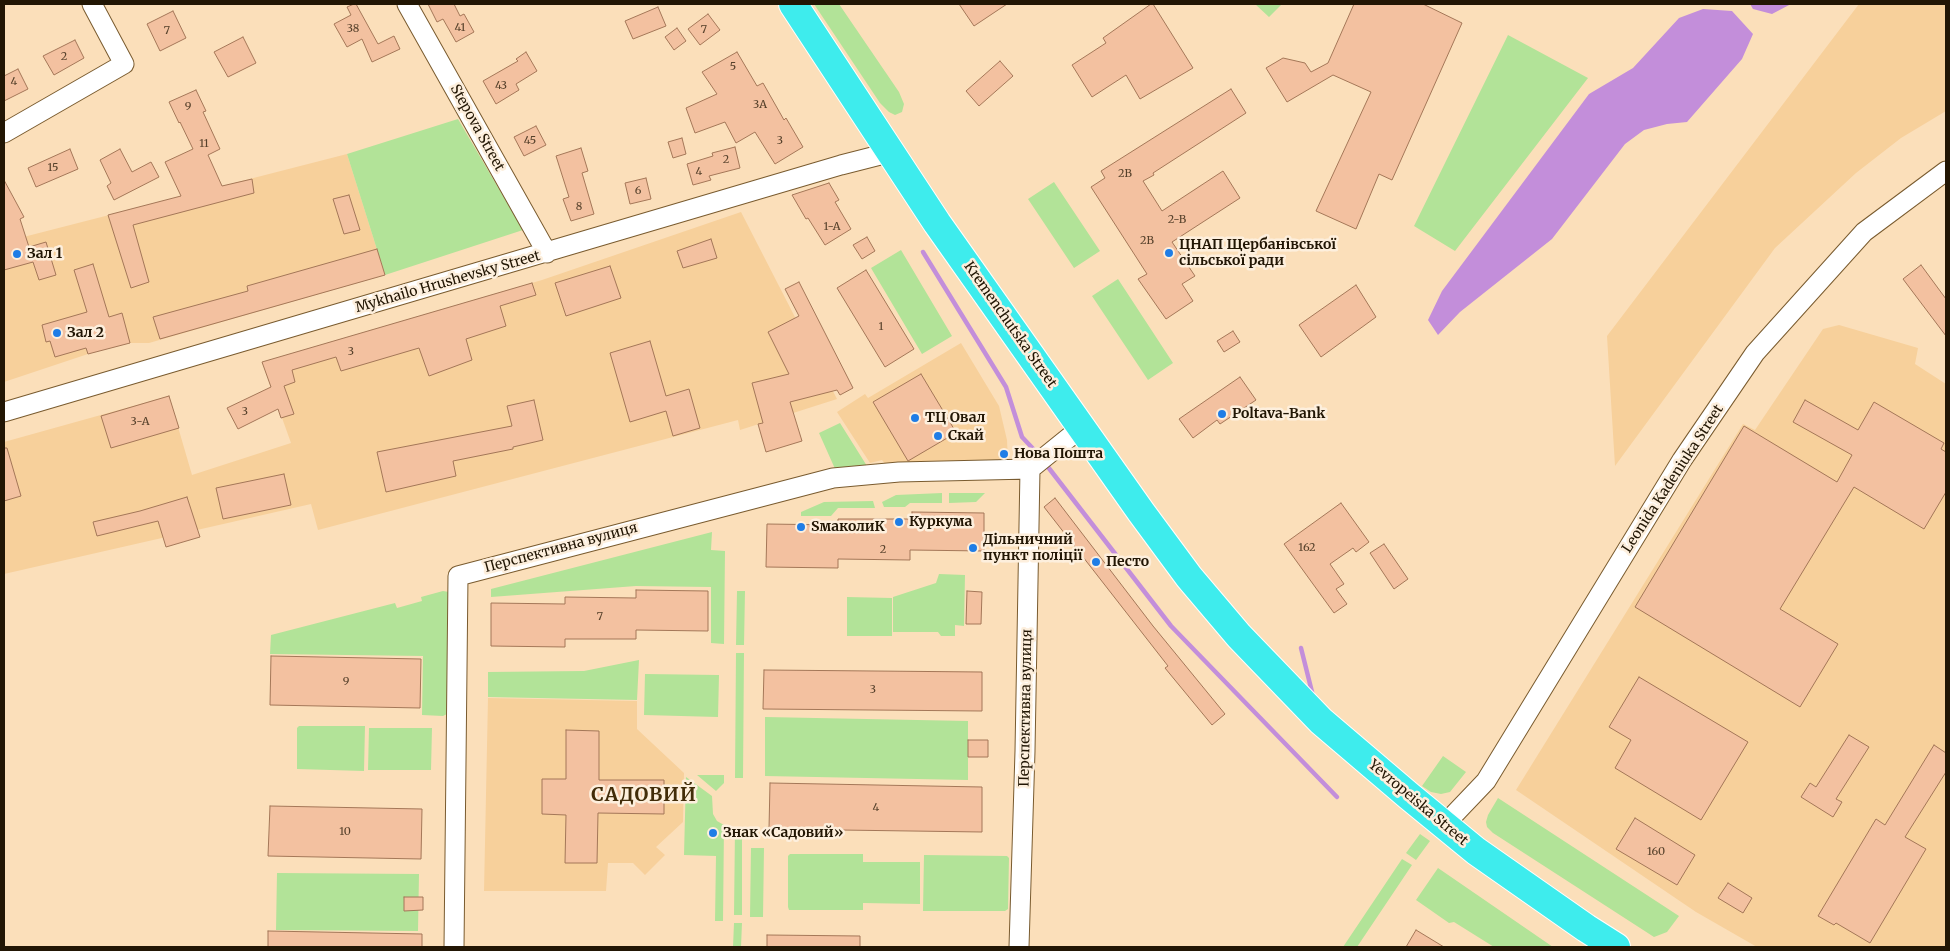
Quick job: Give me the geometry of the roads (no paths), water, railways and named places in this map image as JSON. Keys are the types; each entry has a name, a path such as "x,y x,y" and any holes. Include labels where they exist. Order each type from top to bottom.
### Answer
{"highway":[{"name":"Kremenchutska Street","path":"793,4 937,222 1141,512 1189,577 1239,636"},
{"name":"Yevropeiska Street","path":"1239,636 1321,720 1409,796 1476,850 1616,947"}],"street":[{"path":"4,132 124,64 92,4"},
{"name":"Stepova Street","path":"407,4 547,253"},
{"name":"Mykhailo Hrushevsky Street","path":"4,412 841,165 892,152"},
{"name":"Leonida Kadeniuka Street","path":"1445,824 1486,781 1682,460 1756,353 1864,232 1946,171"},
{"path":"1030,469 1082,427"},
{"name":"Перспективна вулиця","path":"454,947 458,576 833,478 899,472 1030,469 1019,947"}],"waterway":[{"path":"923,252 1006,387 1022,437 1039,455"},
{"path":"1048,467 1171,626 1337,797"},
{"path":"1301,648 1313,696"}],"place":[{"name":"ЦНАП Щербанівської сільської ради","path":"1169,253"},
{"name":"Зал 1","path":"17,254"},
{"name":"Зал 2","path":"57,333"},
{"name":"Poltava-Bank","path":"1222,414"},
{"name":"ТЦ Овал","path":"915,418"},
{"name":"Скай","path":"938,436"},
{"name":"Нова Пошта","path":"1004,454"},
{"name":"Куркума","path":"899,522"},
{"name":"SмаколиК","path":"801,527"},
{"name":"Дільничний пункт поліції","path":"973,548"},
{"name":"Песто","path":"1096,562"},
{"name":"Знак «Садовий»","path":"713,833"}],"district":[{"name":"САДОВИЙ","path":"644,796"}]}
